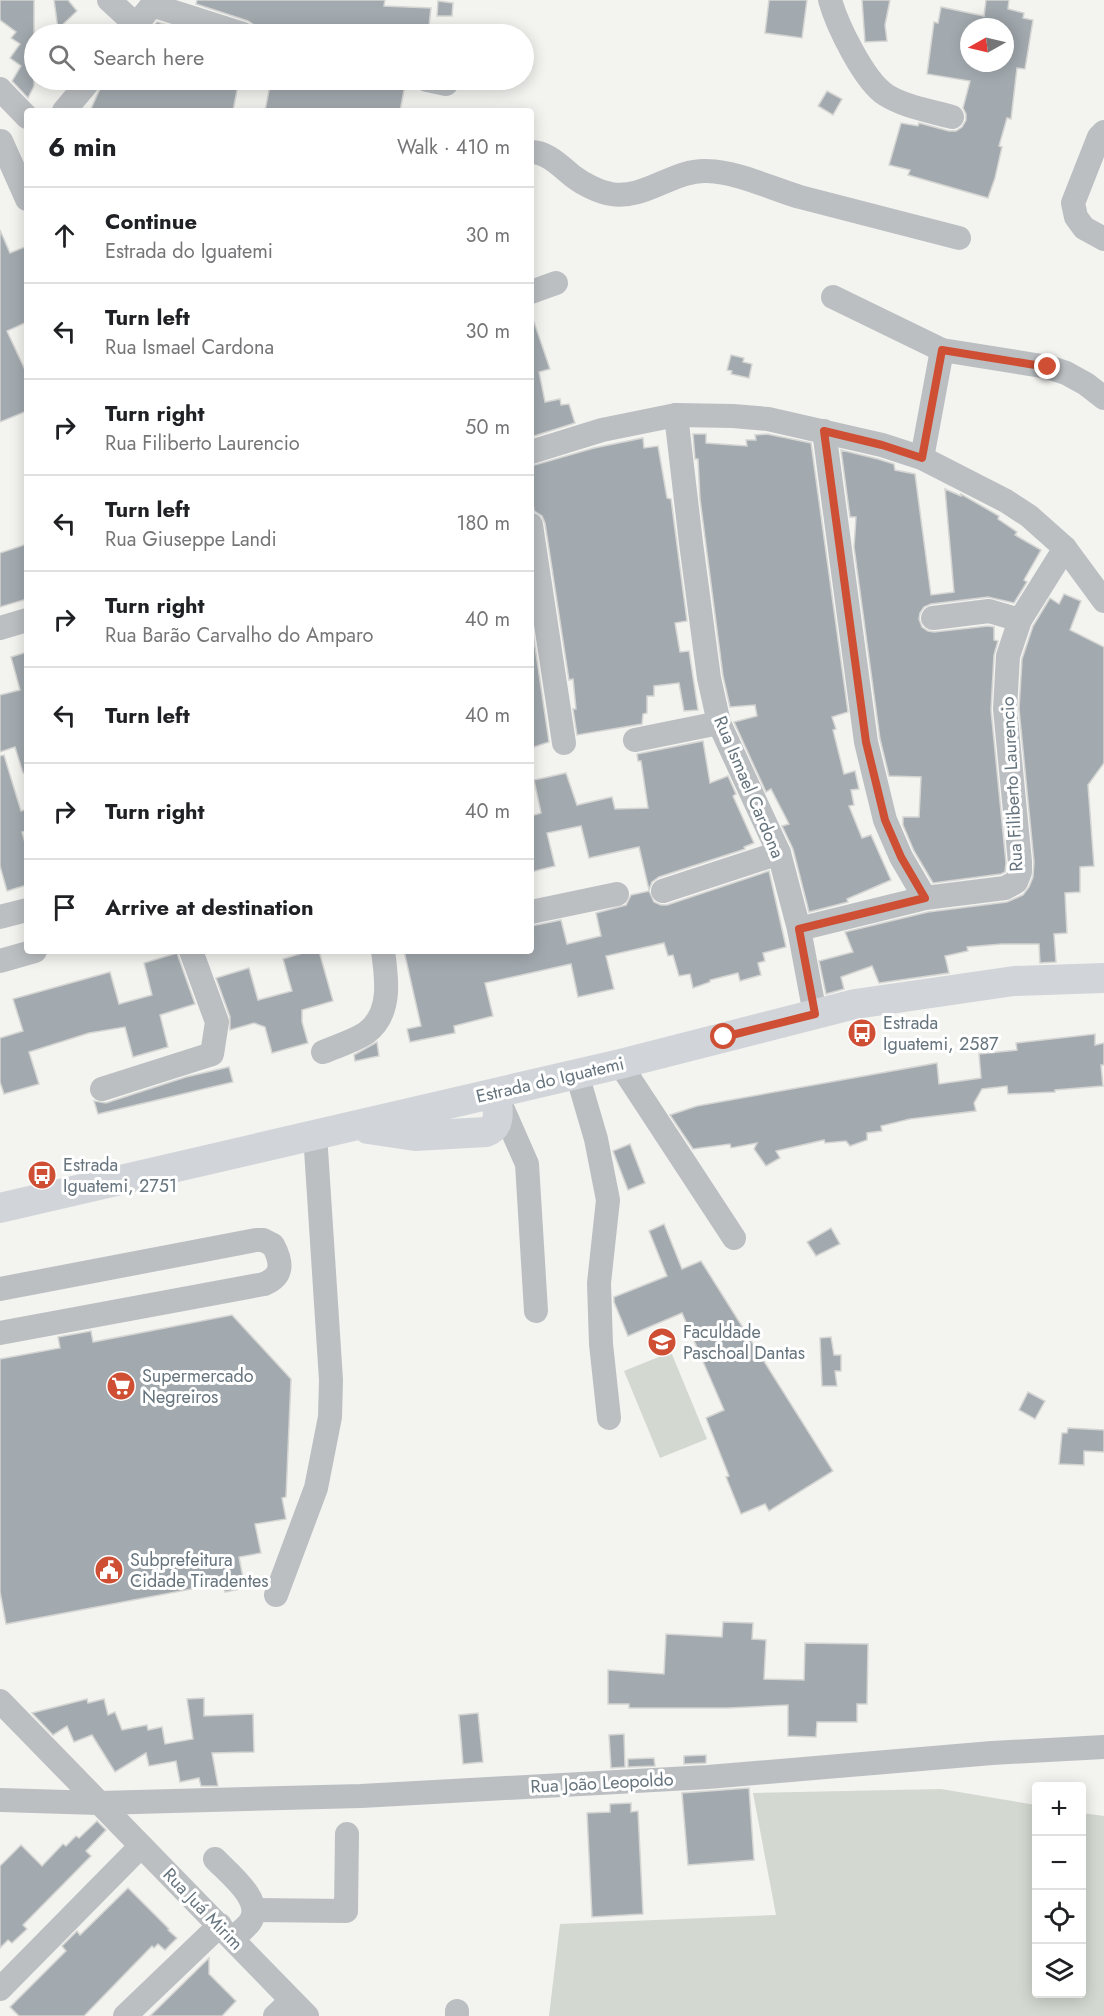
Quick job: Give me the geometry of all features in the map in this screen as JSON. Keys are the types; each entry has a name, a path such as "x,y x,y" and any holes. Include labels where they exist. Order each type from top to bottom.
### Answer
{"main road":[{"name":"Estrada do Iguatemi","path":"0,1208 621,1064 855,1004 1014,981 1104,978"}],"street":[{"path":"109,0 128,24"},
{"path":"830,0 861,69 876,87 895,100 952,117"},
{"path":"138,24 154,2 215,24"},
{"path":"0,89 24,114"},
{"path":"67,108 82,90"},
{"path":"24,129 1,142 24,192"},
{"path":"1104,132 1073,203 1076,217 1084,228 1104,239"},
{"path":"534,153 544,155 576,179 611,194 625,195 641,192 692,171 708,171 735,176 800,197 959,238"},
{"path":"534,291 556,283"},
{"path":"833,297 942,350 1048,367 1066,373 1086,384 1104,398"},
{"path":"922,458 942,350"},
{"path":"534,451 602,430 676,415 768,419 882,445 922,458 1006,501 1029,516 1065,548 1104,601"},
{"name":"Rua Ismael Cardona","path":"676,415 690,543 719,723 779,853 799,929 815,1014"},
{"path":"824,431 866,742 885,820 901,857 925,898"},
{"path":"534,545 564,742"},
{"name":"Rua Filiberto Laurencio","path":"799,929 925,898 1005,888 1013,886 1019,878 1020,862 1005,709 1008,656 1020,620 1065,548"},
{"path":"933,618 990,611 1020,620"},
{"path":"0,628 24,621"},
{"path":"635,740 719,723"},
{"path":"663,891 779,853"},
{"path":"534,911 617,894"},
{"path":"0,918 24,911"},
{"path":"0,961 24,954"},
{"path":"102,1089 212,1054 217,1022 191,954"},
{"path":"323,1053 364,1034 379,1018 386,995 387,978 383,954"},
{"path":"621,1064 734,1238"},
{"path":"577,1074 596,1139 608,1200 599,1283 601,1344 609,1418"},
{"path":"496,1093 527,1164 536,1311"},
{"path":"276,1594 316,1488 330,1418 331,1380 315,1134"},
{"path":"0,1289 256,1240 268,1241 273,1245 280,1266 274,1281 264,1284 0,1333"},
{"name":"Rua Juá Mirim","path":"0,1701 226,1932 291,2011"},
{"name":"Rua João Leopoldo","path":"5,1806 362,1796 708,1777 980,1754 1104,1747"},
{"path":"254,1910 346,1911 347,1834"},
{"path":"0,1989 141,1846"},
{"path":"125,2016 226,1932 252,1920 254,1910 251,1898 215,1859"}],"shaded area":[{"path":"671,1352 707,1439 660,1458 624,1371"},
{"path":"941,1789 1032,1804 1032,1998 1086,1998 1086,1814 1104,1816 1104,2016 549,2016 560,1924 776,1915 753,1793"}],"building":[{"path":"0,0 34,0 34,24 24,24 24,90 32,90 28,98 12,81 21,66 10,58 20,44 11,38 16,32 0,20"},
{"path":"54,0 68,0 77,11 63,24 57,24"},
{"path":"197,0 385,0 384,6 431,8 429,24 252,24 196,4"},
{"path":"769,0 807,0 802,38 765,33"},
{"path":"862,0 890,0 885,25 887,41 865,42"},
{"path":"986,0 1009,0 1008,9 1024,13 1023,18 1033,20 1025,69 1017,68 1011,119 1007,118 999,146 1002,147 995,178 988,198 908,175 910,170 889,165 901,123 918,126 919,123 956,131 966,120 963,108 970,81 927,74 934,22 938,23 941,7 984,16"},
{"path":"438,1 453,3 452,16 437,16"},
{"path":"99,90 237,90 234,108 91,108"},
{"path":"269,90 404,90 401,108 266,108"},
{"path":"827,91 842,99 833,115 818,106"},
{"path":"0,230 10,253 24,247 24,323 7,331 24,368 24,412 0,422"},
{"path":"534,322 550,369 539,372 545,402 560,399 561,405 569,404 575,423 534,436"},
{"path":"731,355 744,358 743,362 752,364 749,378 731,374 732,371 727,370"},
{"path":"693,434 706,434 706,443 747,446 746,440 756,440 755,435 767,434 811,443 848,712 832,717 836,729 833,730 844,774 855,771 859,789 851,790 854,805 849,806 862,838 871,835 891,880 847,899 848,902 809,912 793,849 782,826 789,824 771,789 766,792 734,722 757,716 755,705 730,707 723,676 700,499 698,459 695,459"},
{"path":"643,438 644,448 658,446 667,498 671,499 687,621 675,623 680,652 689,651 698,710 684,711 679,683 654,686 654,696 647,696 647,713 643,714 642,724 577,735 573,709 576,709 573,679 569,680 545,523 542,516 534,511 534,465 594,448"},
{"path":"841,450 894,464 895,470 915,474 931,595 954,592 945,489 961,496 961,494 999,516 998,519 1017,532 1015,535 1041,550 1024,580 1027,582 1014,603 988,597 931,604 924,607 919,619 922,627 934,632 994,627 994,640 998,641 994,655 991,710 1006,863 1005,872 1001,874 933,883 914,851 903,825 903,817 919,817 921,777 889,776 880,739 854,547 856,517 850,517"},
{"path":"24,545 24,600 0,607 0,553"},
{"path":"1064,594 1081,601 1070,630 1104,647 1104,763 1088,785 1094,866 1080,867 1080,892 1065,893 1067,933 1054,934 1056,962 1040,963 1039,944 967,947 968,951 945,956 949,973 879,983 872,966 841,977 844,989 826,994 819,961 853,952 845,932 928,912 1007,902 1023,895 1029,887 1033,877 1034,862 1019,709 1022,659 1033,626 1050,598 1059,604"},
{"path":"534,640 549,742 534,747"},
{"path":"24,653 24,773 15,747 0,752 0,695 20,690 11,657"},
{"path":"703,741 710,783 728,776 736,794 733,796 754,843 744,847 745,849 659,877 652,882 649,890 639,847 589,858 581,826 547,833 555,866 534,871 534,815 541,813 534,780 566,773 577,805 612,797 615,809 648,808 641,761 638,761 637,754"},
{"path":"4,755 21,811 24,810 24,832 22,832 24,886 7,891 0,866 0,756"},
{"path":"769,871 786,947 763,953 765,961 758,963 761,975 740,981 738,973 710,980 710,982 693,988 690,974 679,976 673,955 668,956 664,943 606,956 614,989 578,997 571,964 485,983 493,1016 454,1026 455,1033 410,1042 407,1029 421,1026 405,954 534,954 534,925 561,920 567,944 601,936 596,913 626,905 631,895 649,891 654,902 667,905"},
{"path":"177,954 195,1004 160,1015 168,1047 133,1057 125,1027 89,1033 29,1052 39,1084 4,1094 0,1082 0,1038 23,1031 13,999 110,972 119,1004 152,995 144,963"},
{"path":"299,954 320,954 333,1001 302,1010 302,1022 308,1043 272,1053 265,1027 254,1023 230,1030 230,1017 216,978 249,968 258,1000 292,991 283,959"},
{"path":"1095,1034 1095,1045 1104,1043 1104,1065 1101,1065 1103,1086 1055,1090 1055,1092 1008,1094 1007,1086 982,1089 974,1103 976,1111 910,1119 881,1126 882,1131 867,1133 867,1140 850,1146 846,1141 825,1143 824,1140 776,1151 780,1158 766,1166 754,1149 757,1143 731,1148 730,1144 693,1149 670,1115 697,1106 937,1063 939,1084 981,1078 979,1054 1017,1050 1016,1043"},
{"path":"377,1042 379,1056 355,1061 354,1055"},
{"path":"229,1067 233,1082 98,1114 94,1101 106,1103 186,1077"},
{"path":"630,1144 645,1183 628,1190 613,1151"},
{"path":"664,1224 682,1269 701,1261 833,1471 769,1511 765,1504 741,1514 706,1418 724,1410 682,1313 628,1336 614,1302 614,1297 667,1276 649,1231"},
{"path":"831,1228 840,1244 816,1256 807,1242"},
{"path":"232,1315 291,1379 286,1497 282,1498 286,1519 255,1524 261,1553 239,1557 245,1588 225,1592 223,1583 6,1624 0,1592 0,1359 60,1348 58,1337 91,1331 93,1342"},
{"path":"831,1337 834,1355 841,1355 841,1371 835,1371 837,1386 822,1386 820,1338"},
{"path":"1028,1392 1045,1401 1035,1419 1019,1410"},
{"path":"1068,1428 1104,1430 1104,1452 1084,1451 1084,1465 1059,1464 1062,1433 1067,1433"},
{"path":"723,1622 753,1623 752,1639 766,1640 764,1679 804,1680 805,1643 868,1644 867,1704 857,1704 857,1722 817,1722 816,1737 788,1736 788,1705 728,1708 629,1708 629,1704 608,1704 608,1670 664,1674 666,1634 722,1637"},
{"path":"204,1698 204,1716 253,1714 254,1752 212,1753 218,1786 201,1786 199,1778 180,1782 176,1761 149,1766 146,1753 115,1772 92,1735 74,1742 67,1726 53,1735 32,1713 87,1699 88,1703 104,1699 108,1715 115,1712 122,1730 147,1725 148,1730 162,1727 165,1744 193,1739 187,1699"},
{"path":"478,1713 483,1762 463,1764 459,1715"},
{"path":"624,1734 625,1767 611,1768 609,1735"},
{"path":"706,1755 706,1763 684,1764 684,1756"},
{"path":"654,1758 655,1766 628,1767 628,1759"},
{"path":"749,1788 754,1860 688,1865 682,1793"},
{"path":"631,1803 631,1812 638,1811 643,1914 592,1917 587,1813 610,1812 610,1804"},
{"path":"97,1821 106,1830 86,1851 91,1856 23,1925 27,1929 12,1943 8,1940 0,1948 0,1866 21,1845 42,1866 63,1844 66,1846 76,1836 79,1838"},
{"path":"128,1888 177,1938 165,1950 158,1944 154,1948 152,1946 84,2016 19,2016 10,2007 66,1951 62,1946 77,1931 80,1935"},
{"path":"209,1958 209,1974 236,2001 222,2016 150,2016"}],"place":[{"name":"Estrada Iguatemi, 2587","path":"862,1033"},
{"name":"Estrada Iguatemi, 2751","path":"42,1175"},
{"name":"Faculdade Paschoal Dantas","path":"662,1342"},
{"name":"Supermercado Negreiros","path":"121,1386"},
{"name":"Subprefeitura Cidade Tiradentes","path":"109,1570"}],"route":[{"path":"724,1037 815,1014 799,929 925,898 901,857 885,820 866,742 824,431 882,445 922,458 942,350 1048,367"}]}
